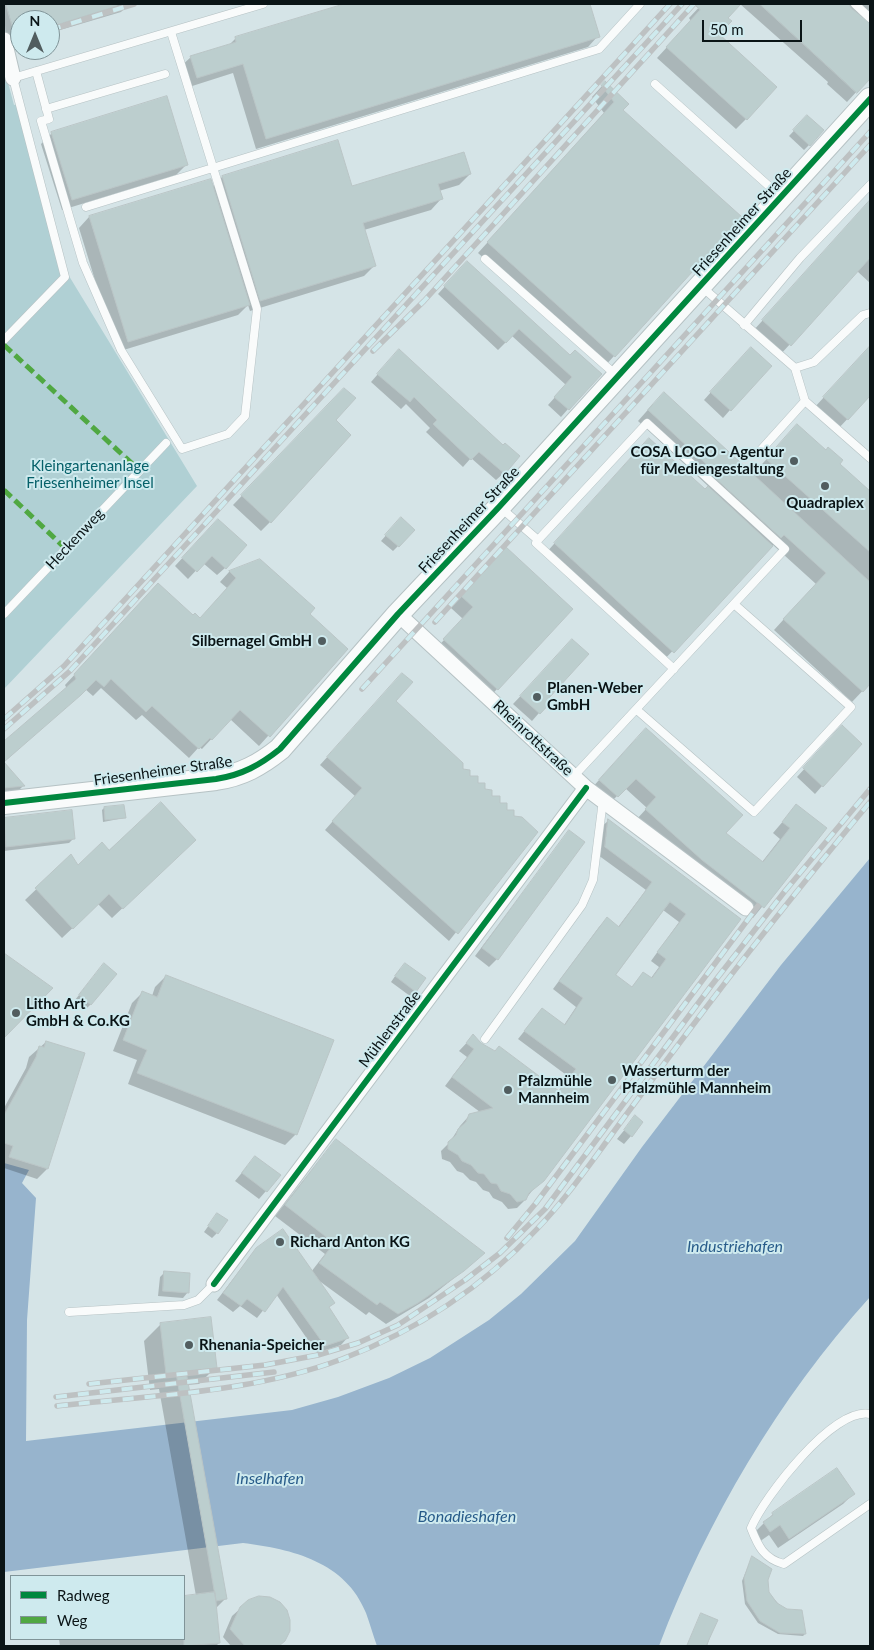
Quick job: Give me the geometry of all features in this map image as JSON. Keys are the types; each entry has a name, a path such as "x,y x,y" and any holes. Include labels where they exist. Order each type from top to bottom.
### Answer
{"street":[{"path":"4,40 13,78"},
{"name":"Friesenheimer Straße","path":"4,803 216,779 255,767 280,748 398,614 618,377 781,197 851,116 870,99"},
{"name":"Rheinrottstraße","path":"398,614 586,788 746,908"},
{"name":"Mühlenstraße","path":"214,1284 586,788"}],"lane":[{"path":"4,340 65,277 13,78 263,4"},
{"path":"86,207 599,48 640,4"},
{"path":"855,4 870,18"},
{"path":"36,71 49,119 41,121 82,263 121,350 182,449 228,434 245,416 257,309 172,32"},
{"path":"46,109 165,74"},
{"path":"655,84 781,197"},
{"path":"744,325 800,258 870,185"},
{"path":"485,259 618,377"},
{"path":"700,286 796,368 806,401 870,458"},
{"path":"796,368 814,362 863,315 870,313"},
{"path":"759,452 806,401"},
{"path":"574,776 785,550 647,423 536,543 674,668"},
{"name":"Heckenweg","path":"4,614 166,443"},
{"path":"499,507 538,540"},
{"path":"637,710 754,812 852,707 734,604"},
{"path":"486,1039 582,905 592,880 603,800"},
{"path":"69,1312 184,1305 198,1300 214,1284"},
{"path":"870,1414 856,1416 829,1430 811,1446 773,1490 756,1516 751,1528 758,1547 772,1561 784,1564 870,1504"}],"green space":[{"name":"Kleingartenanlage Friesenheimer Insel","path":"4,68 14,105 19,104 31,140 69,276 197,486 4,689"}],"water":[{"path":"870,858 870,1297 805,1377 748,1462 700,1552 678,1598 659,1646 377,1646 366,1613 357,1596 345,1581 331,1570 298,1554 243,1543 4,1572 4,1163 29,1170 22,1183 36,1198 27,1320 26,1441 292,1410 338,1397 389,1378 430,1358 489,1320 521,1294 575,1241 642,1147 781,965"}],"building":[{"path":"6,4 117,4 117,6 60,24 60,10 10,10 10,17"},
{"path":"344,4 590,4 600,37 266,139 243,64 197,78 190,56 236,42 235,37"},
{"path":"694,4 741,4 728,18 732,21 719,34 777,87 747,120 666,47 700,10"},
{"path":"760,4 849,4 851,8 870,23 870,79 857,93"},
{"path":"605,81 629,104 623,110 742,217 615,357 487,242 614,102 601,85"},
{"path":"167,96 188,165 72,200 51,132"},
{"path":"807,115 824,130 810,146 793,130"},
{"path":"338,140 352,186 464,152 471,174 438,184 443,199 363,223 376,266 260,301 222,176"},
{"path":"211,179 250,305 128,342 89,216"},
{"path":"870,200 870,258 791,346 762,320"},
{"path":"467,261 570,355 575,350 602,374 569,410 554,397 572,377 519,329 506,343 444,286"},
{"path":"870,346 870,396 848,420 823,397"},
{"path":"751,347 772,366 731,411 710,392"},
{"path":"399,349 503,445 505,443 520,456 505,474 479,452 471,460 433,424 437,420 414,397 410,402 377,374"},
{"path":"344,388 356,398 336,420 351,435 271,523 241,495"},
{"path":"664,392 870,582 870,684 863,692 783,619 826,573 784,535 781,538 715,478 718,475 648,410"},
{"path":"797,424 826,450 828,447 843,460 840,464 870,491 870,552 766,459"},
{"path":"649,438 705,489 708,486 773,546 674,653 554,543"},
{"path":"401,517 415,530 399,547 385,535"},
{"path":"218,519 247,545 226,569 212,556 197,572 182,558"},
{"path":"506,547 573,609 498,690 443,639 473,607 461,596"},
{"path":"260,559 315,608 310,614 348,649 270,737 240,710 212,740 210,738 199,749 152,706 146,712 111,679 104,687 96,680 4,762 4,741 76,679 74,674 158,583 193,615 195,613 200,618 236,578 229,571"},
{"path":"572,639 589,654 549,698 552,701 540,714 520,696"},
{"path":"402,673 413,682 396,701 463,763 463,769 470,770 470,776 478,776 478,783 485,783 485,789 492,790 492,796 500,796 500,803 507,803 507,810 514,810 514,816 522,817 538,832 458,934 332,821 362,788 327,757"},
{"path":"842,725 862,744 823,787 803,768"},
{"path":"646,728 743,815 726,833 763,862 790,828 782,822 796,804 827,828 764,908 702,860 645,809 656,797 636,779 618,797 599,780"},
{"path":"4,762 25,786 4,788"},
{"path":"161,802 196,840 123,909 109,894 73,929 35,888 71,854 78,865 102,842 109,850"},
{"path":"124,805 126,818 105,820 104,807"},
{"path":"72,810 75,839 6,847 4,818"},
{"path":"608,819 741,919 544,1181 529,1193 526,1200 517,1202 510,1194 501,1191 497,1184 491,1183 484,1174 478,1173 471,1165 462,1161 458,1155 448,1149 448,1142 466,1122 469,1114 493,1108 452,1077 474,1049 466,1043 473,1034 481,1043 495,1051 499,1046 559,1091 576,1069 524,1031 542,1008 565,1025 583,998 559,981 607,917 619,927 652,882 605,847","holes":["670,902 686,914 657,952 666,959 652,978 643,972 632,987 616,975"]},
{"path":"569,830 585,842 498,960 482,948"},
{"name":"Litho Art GmbH & Co.KG","path":"4,953 53,988 4,1038"},
{"path":"104,963 117,974 91,1005 79,995"},
{"path":"405,963 426,978 416,992 395,976"},
{"path":"166,975 334,1040 297,1135 137,1073 147,1050 123,1040 142,991 157,997"},
{"path":"46,1041 85,1053 48,1169 9,1157 13,1146 4,1143 4,1115 36,1057 39,1046 44,1047"},
{"path":"635,1115 643,1122 632,1137 624,1130"},
{"path":"336,1139 485,1253 464,1271 418,1303 398,1314 380,1302 377,1305 319,1263 334,1243 285,1205"},
{"path":"255,1156 281,1175 267,1192 242,1173"},
{"path":"217,1213 228,1220 218,1234 208,1226"},
{"path":"283,1229 335,1303 329,1307 349,1338 325,1346 283,1287 265,1312 247,1299 241,1306 223,1293 256,1248"},
{"path":"164,1271 190,1273 189,1293 163,1291"},
{"path":"211,1317 217,1368 186,1371 227,1599 216,1601 176,1373 166,1374 160,1323"},
{"path":"837,1468 855,1494 789,1539 780,1525 770,1532 763,1522 773,1515 772,1513"},
{"path":"752,1556 772,1569 768,1580 769,1592 777,1603 787,1609 802,1610 806,1634 780,1633 760,1621 747,1601 744,1578"},
{"path":"215,1592 220,1643 184,1646 185,1596"},
{"path":"259,1596 270,1597 280,1602 287,1610 290,1620 290,1631 285,1641 279,1646 245,1646 230,1629 240,1607 248,1600"},
{"path":"701,1613 718,1620 706,1646 687,1646"}],"railway":[{"path":"60,27 134,4"},
{"path":"4,719 64,666 670,4"},
{"path":"4,729 70,671 682,4"},
{"path":"373,351 424,301 694,4"},
{"path":"362,689 870,132"},
{"path":"435,622 870,145"},
{"path":"89,1384 265,1365 318,1355 358,1343 398,1325 465,1280 500,1253 545,1209 711,986 785,891 870,789"},
{"path":"57,1406 237,1386 308,1370 342,1359 396,1335 422,1321 471,1288 494,1270 547,1219 732,974 870,802"},
{"path":"507,1238 536,1203 758,906"},
{"path":"56,1397 274,1372"}],"marked path":[{"path":"4,345 140,471"},
{"path":"4,490 66,549"}],"cycle path":[{"path":"4,803 216,779 234,775 250,768 280,749 398,614 499,507 870,99"},
{"path":"214,1284 586,788"}],"place":[{"name":"COSA LOGO - Agentur für Mediengestaltung","path":"794,461"},
{"name":"Quadraplex","path":"825,486"},
{"name":"Silbernagel GmbH","path":"322,641"},
{"name":"Planen-Weber GmbH","path":"537,697"},
{"name":"Litho Art GmbH & Co.KG","path":"16,1013"},
{"name":"Wasserturm der Pfalzmühle Mannheim","path":"612,1080"},
{"name":"Pfalzmühle Mannheim","path":"508,1090"},
{"name":"Richard Anton KG","path":"280,1242"},
{"name":"Rhenania-Speicher","path":"189,1345"}],"water label":[{"name":"Industriehafen","path":"735,1247"},
{"name":"Inselhafen","path":"270,1479"},
{"name":"Bonadieshafen","path":"467,1517"}]}
